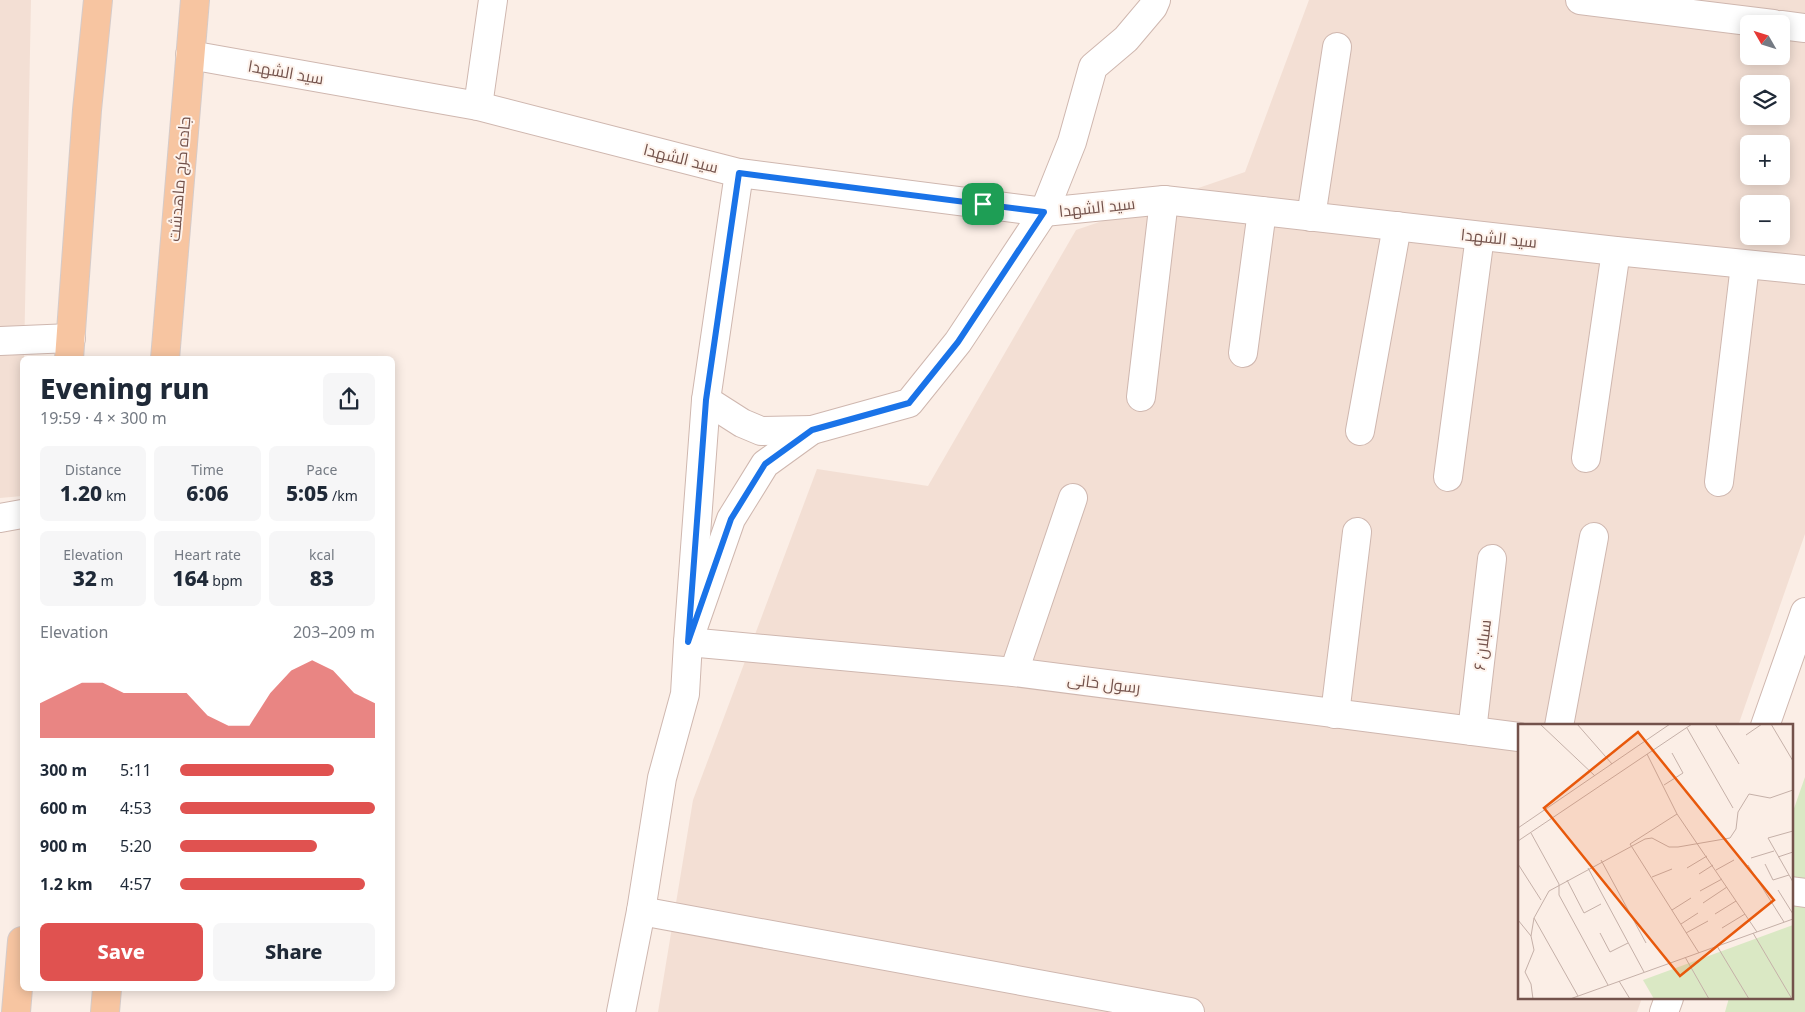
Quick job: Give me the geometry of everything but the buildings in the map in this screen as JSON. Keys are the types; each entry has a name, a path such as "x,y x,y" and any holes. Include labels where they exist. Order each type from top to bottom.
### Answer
{"main road":[{"path":"70,349 98,0"},
{"name":"جاده کرج ماهدشت","path":"165,356 195,0"},
{"path":"16,1012 20,965"},
{"path":"105,1012 107,991"}],"street":[{"path":"478,106 493,0"},
{"path":"706,400 742,423 761,432 812,430 909,403 958,342 1044,212 1072,142 1093,67 1126,39 1153,7 1156,0"},
{"path":"1580,0 1740,20"},
{"path":"1790,26 1805,28"},
{"path":"1311,217 1337,47"},
{"name":"سید الشهدا","path":"190,54 478,106 739,173 1044,212 1164,200 1616,251 1805,270"},
{"path":"622,1012 641,911 662,778 685,694 706,400 739,173"},
{"path":"1141,397 1164,200"},
{"path":"1243,353 1262,211"},
{"path":"1360,431 1397,226"},
{"path":"1448,476 1480,236"},
{"path":"1586,458 1616,251"},
{"path":"1719,482 1745,265"},
{"path":"0,341 70,349"},
{"path":"688,642 731,519 765,464 812,430"},
{"path":"1014,672 1072,498"},
{"path":"0,518 20,514"},
{"path":"1334,714 1358,532"},
{"path":"1559,724 1594,537"},
{"name":"سبلان ۶","path":"1472,731 1492,558"},
{"path":"1766,724 1805,612"},
{"name":"رسول خانی","path":"688,642 1014,672 1518,737"},
{"path":"1792,891 1805,893"},
{"path":"641,911 1190,1012"},
{"path":"1664,1012 1668,1000"}],"shaded area":[{"path":"0,0 31,0 24,356 20,356 20,496 0,498"},
{"path":"1309,0 1805,0 1805,534 1739,724 1518,724 1518,1000 1641,1000 1637,1012 658,1012 693,800 817,469 928,486 1076,230 1245,172"}],"green space":[{"path":"1805,777 1805,1012 1725,1012 1728,1000 1792,1000 1792,814"}],"route":[{"path":"739,173 983,204 1044,212 958,342 909,403 812,430 765,464 731,519 688,642 706,400 739,173"}]}
